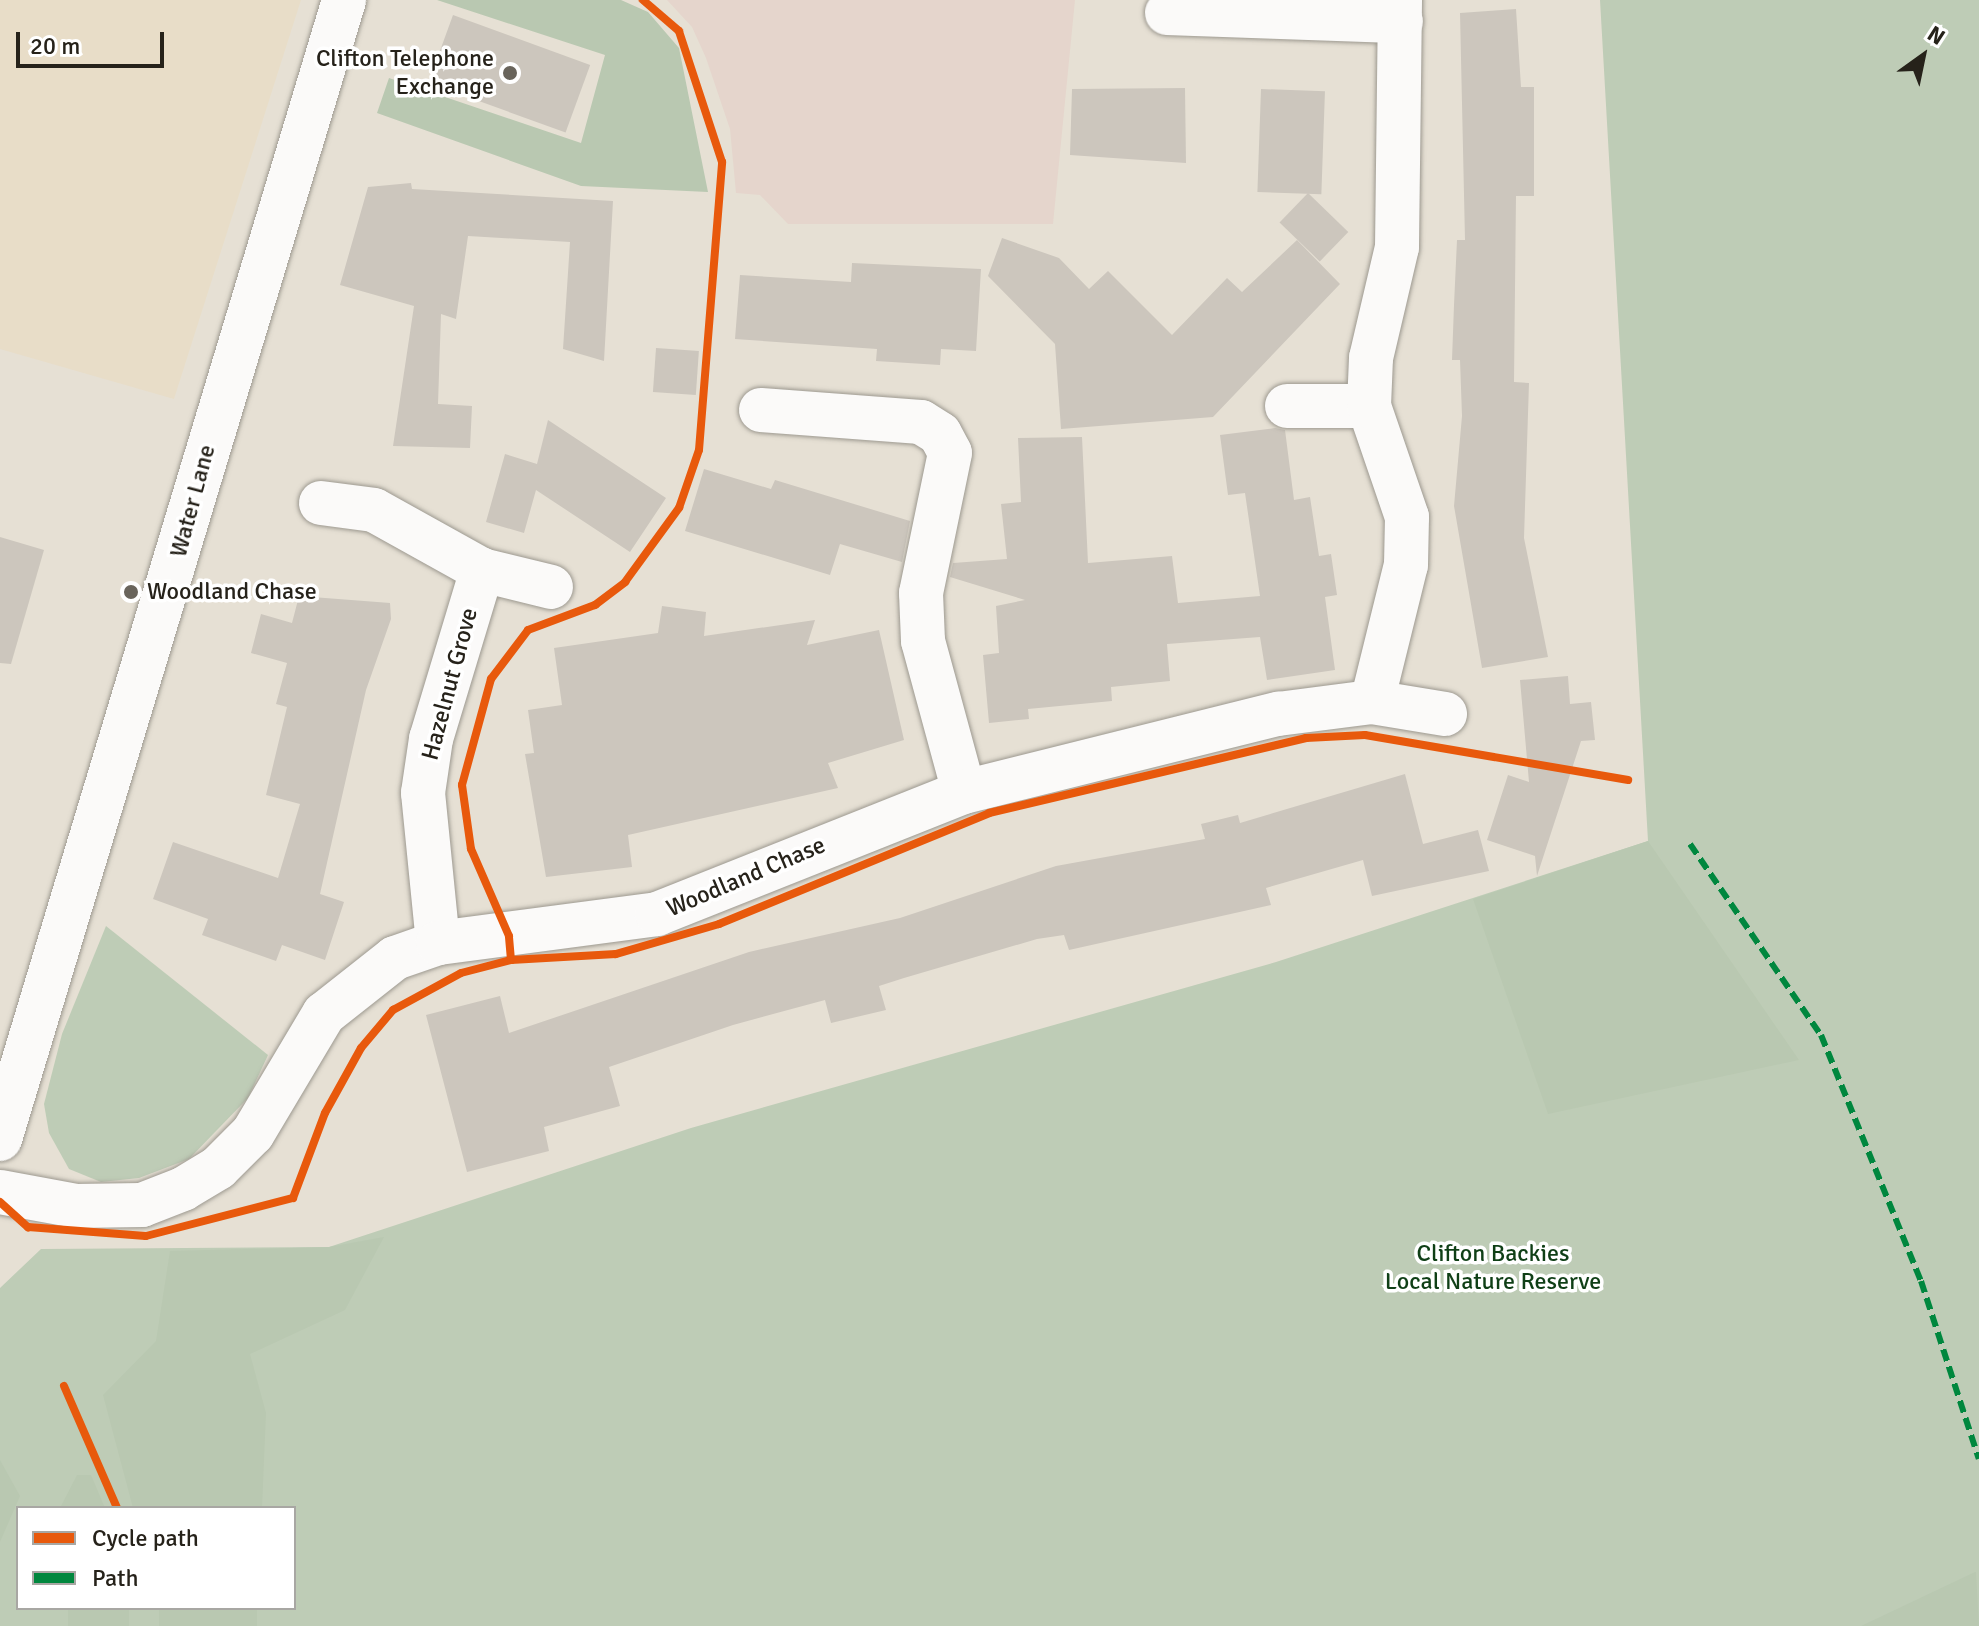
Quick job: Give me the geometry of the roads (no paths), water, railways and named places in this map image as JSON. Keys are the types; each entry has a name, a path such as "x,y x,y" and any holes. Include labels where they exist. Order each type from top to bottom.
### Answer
{"street":[{"name":"Water Lane","path":"0,1139 344,0"},
{"path":"1167,13 1401,10 1403,161 1369,406 1407,517 1406,565 1372,702"},
{"path":"1287,406 1369,406"},
{"path":"761,410 921,422 940,434 950,453 921,593 923,641 964,792"},
{"path":"321,503 402,521 482,570 551,587"},
{"name":"Hazelnut Grove","path":"438,943 423,793 431,739 482,570"},
{"name":"Woodland Chase","path":"0,1192 142,1205 183,1189 218,1168 253,1133 336,1003 395,958 438,943 657,914 964,792 1278,714 1372,702 1445,714"}],"place":[{"name":"Clifton Telephone Exchange","path":"510,73"},
{"name":"Woodland Chase","path":"131,592"}],"park label":[{"name":"Clifton Backies Local Nature Reserve","path":"1493,1268"}]}
